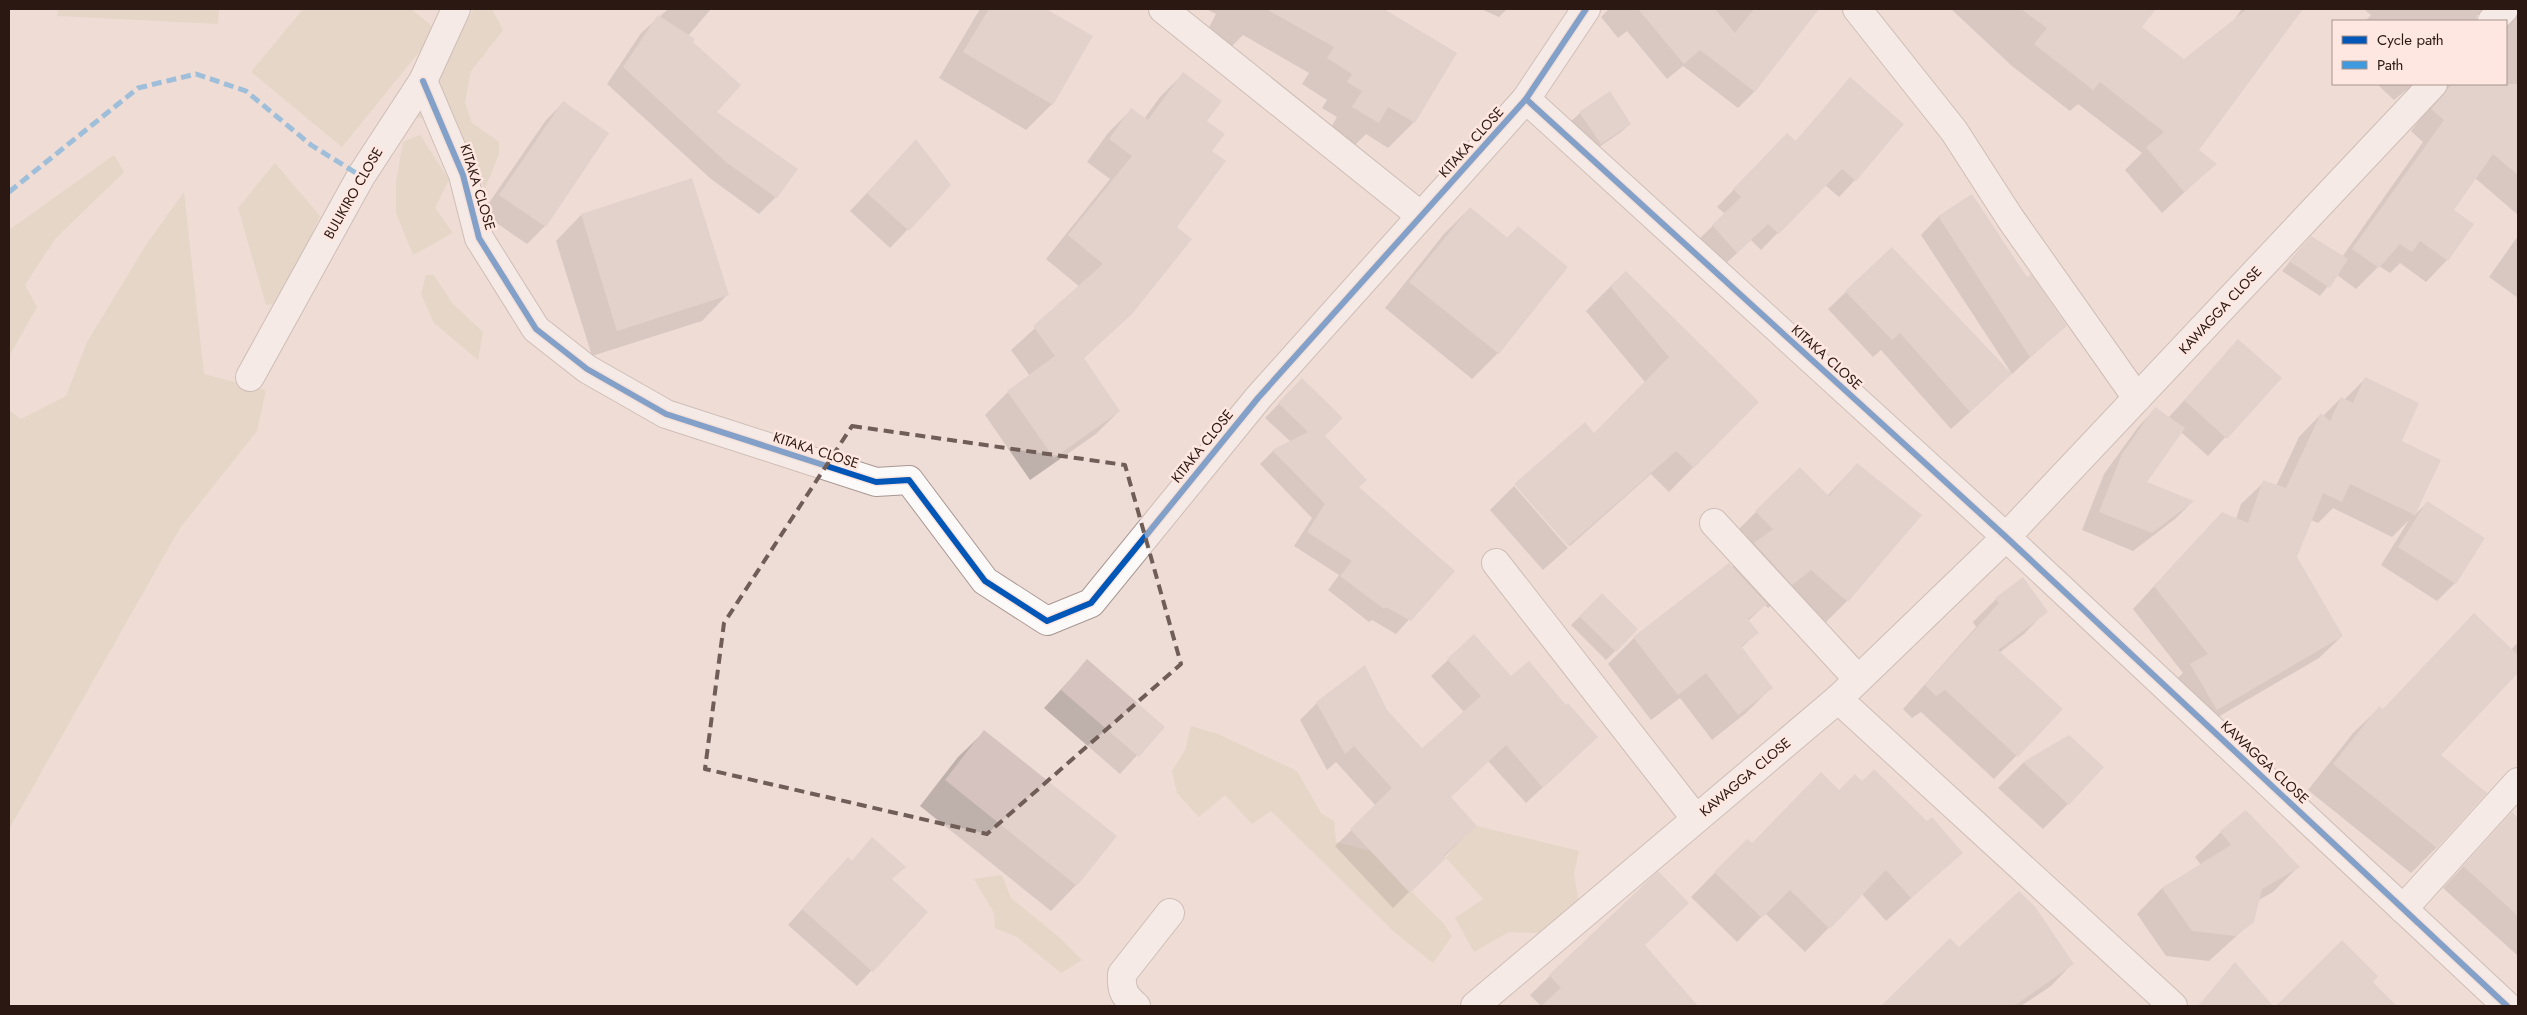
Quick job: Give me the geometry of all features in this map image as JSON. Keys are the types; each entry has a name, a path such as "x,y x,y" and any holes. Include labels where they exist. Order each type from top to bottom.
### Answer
{"street":[{"name":"BULIKIRO CLOSE","path":"250,377 361,176 423,81 456,9"},
{"path":"1163,9 1421,216"},
{"path":"1526,99 1586,9"},
{"path":"1857,9 1954,131 2010,218 2137,398"},
{"path":"2493,20 2504,9"},
{"name":"KITAKA CLOSE","path":"423,81 463,175 479,238 536,328 587,369 666,414 876,482 909,480 985,581 1046,621 1091,603 1258,398 1526,99 2006,537"},
{"name":"KAWAGGA CLOSE","path":"1475,1006 1838,699 1857,678 2006,537 2432,85"},
{"path":"1714,523 1857,678"},
{"name":"KAWAGGA CLOSE","path":"2006,537 2507,1006"},
{"path":"1496,563 1696,819"},
{"path":"1838,699 2173,1006"},
{"path":"2403,909 2518,782"},
{"path":"1136,1006 1126,997 1121,987 1122,974 1170,913"}],"highlighted area":[{"path":"852,426 1125,465 1181,664 987,834 705,769 724,623"}],"shaded area":[{"path":"58,9 219,9 218,24 57,16"},
{"path":"303,9 411,9 437,30 342,147 251,72"},
{"path":"474,9 492,9 503,30 471,71 465,102 472,123 499,142 499,154 485,189 450,120 411,117"},
{"path":"420,135 449,180 435,208 453,233 413,255 396,213 396,182 403,142"},
{"path":"114,155 124,172 55,239 25,285 37,307 9,356 9,230"},
{"path":"275,163 320,216 281,303 266,305 238,208"},
{"path":"184,192 204,374 266,390 257,431 180,528 9,829 9,410 21,419 66,396 87,342 146,245"},
{"path":"426,275 434,275 452,303 483,332 478,360 434,323 421,294"},
{"path":"1191,726 1218,734 1297,771 1321,813 1334,821 1336,842 1371,851 1444,924 1452,936 1433,963 1393,931 1271,811 1252,824 1225,795 1199,817 1177,793 1172,771 1185,750"},
{"path":"1477,826 1579,851 1574,874 1581,916 1560,934 1509,932 1474,952 1455,918 1483,899 1446,858 1455,845"},
{"path":"1002,875 1011,898 1060,938 1082,960 1061,973 1017,937 995,928 994,913 974,879"}],"building":[{"path":"989,9 1046,9 1093,36 1053,105 963,52"},
{"path":"1266,9 1384,9 1457,53 1415,123 1388,107 1379,123 1352,107 1362,91 1347,82 1352,74 1327,58 1334,47"},
{"path":"1638,9 1715,9 1735,33 1754,9 1819,9 1755,92 1700,50 1684,64"},
{"path":"2021,9 2156,9 2142,27 2184,59 2247,9 2303,9 2199,150 2217,164 2184,192 2146,147 2164,132 2100,82 2093,90 2034,44 2047,28"},
{"path":"658,15 695,39 693,42 741,85 717,112 798,169 777,198 727,163 623,67"},
{"path":"1183,72 1222,101 1207,121 1225,134 1212,151 1226,161 1177,227 1192,239 1132,314 1084,358 1120,411 1054,458 1007,391 1055,356 1033,326 1103,264 1068,235 1132,156 1109,139 1131,108 1148,120"},
{"path":"1850,77 1904,124 1856,181 1842,169 1779,234 1768,224 1737,253 1712,225 1741,197 1733,189 1787,133 1796,141"},
{"path":"2518,84 2518,175 2493,154 2454,210 2474,224 2448,261 2420,241 2412,252 2400,244 2379,268 2352,249 2444,120 2431,109 2451,85"},
{"path":"1610,91 1631,124 1601,144 1579,112"},
{"path":"563,101 609,133 546,227 499,195"},
{"path":"916,139 951,185 909,231 867,193"},
{"path":"692,178 729,295 617,331 581,214"},
{"path":"1972,194 2027,277 2031,274 2067,326 2030,357 1938,216"},
{"path":"1470,207 1508,238 1518,226 1568,267 1499,354 1409,282"},
{"path":"2311,236 2348,259 2330,288 2289,261"},
{"path":"1892,247 2012,374 1970,412 1900,333 1892,340 1845,291"},
{"path":"1626,271 1759,402 1694,468 1676,451 1568,546 1514,484 1585,422 1594,433 1669,357 1610,286"},
{"path":"2238,339 2282,378 2227,439 2184,400"},
{"path":"2365,377 2419,403 2402,441 2441,460 2415,515 2350,484 2342,502 2323,493 2297,557 2343,636 2217,710 2190,664 2208,654 2154,586 2222,512 2248,523 2263,480 2286,488 2321,413 2330,421 2341,397 2353,403"},
{"path":"1302,378 1343,418 1325,436 1367,480 1359,487 1455,571 1411,621 1386,607 1384,609 1340,576 1352,561 1307,532 1325,504 1272,450 1308,432 1278,403"},
{"path":"2155,407 2185,428 2147,482 2194,501 2152,533 2099,512 2122,454"},
{"path":"1857,463 1922,515 1848,602 1811,570 1792,585 1754,543 1773,529 1755,511 1800,467 1829,496"},
{"path":"2427,501 2485,538 2456,584 2398,547"},
{"path":"1729,563 1767,604 1748,619 1759,633 1741,646 1773,688 1738,715 1706,673 1678,695 1633,637"},
{"path":"2023,577 2048,612 1998,650 2063,709 2018,757 1945,690 1936,696 1925,685 1999,603 1995,598"},
{"path":"1602,593 1638,629 1616,652 1579,616"},
{"path":"2474,613 2518,655 2518,673 2441,755 2487,793 2437,848 2333,764 2379,706 2383,709"},
{"path":"1474,634 1511,676 1529,661 1566,705 1568,703 1598,737 1543,788 1506,745 1451,797 1477,826 1444,855 1446,858 1410,893 1350,829 1392,788 1354,746 1345,754 1316,702 1365,665 1387,710 1422,748 1481,696 1447,659"},
{"path":"1087,659 1165,727 1139,757 1061,690"},
{"path":"984,730 1117,836 1077,886 945,780"},
{"path":"2069,735 2104,767 2069,805 2023,762"},
{"path":"1874,769 1927,821 1932,817 1963,853 1911,898 1886,870 1830,929 1790,890 1762,918 1714,872 1747,839 1752,843 1821,772 1839,790 1855,774 1862,781"},
{"path":"2246,810 2300,867 2262,889 2254,922 2236,936 2192,931 2162,888 2231,845 2220,831"},
{"path":"2512,812 2518,818 2518,916 2463,866"},
{"path":"872,837 906,867 892,879 928,912 873,972 802,909 848,857 852,861"},
{"path":"1658,871 1689,903 1645,945 1698,1006 1541,1006 1561,988 1549,975"},
{"path":"2019,891 2036,908 2074,964 2014,1006 1881,1006 1950,938 1959,947"},
{"path":"2342,940 2378,976 2373,982 2397,1006 2276,1006"},
{"path":"2235,962 2273,1006 2198,1006"}],"marked path":[{"path":"9,192 138,88 196,74 246,91 311,145 361,176"}],"cycle path":[{"path":"423,81 463,175 479,238 536,329 587,369 666,414 876,482 909,480 985,581 1047,621 1091,603 1258,398 1526,99 1586,9"},
{"path":"1526,99 2006,537 2507,1006"}]}
